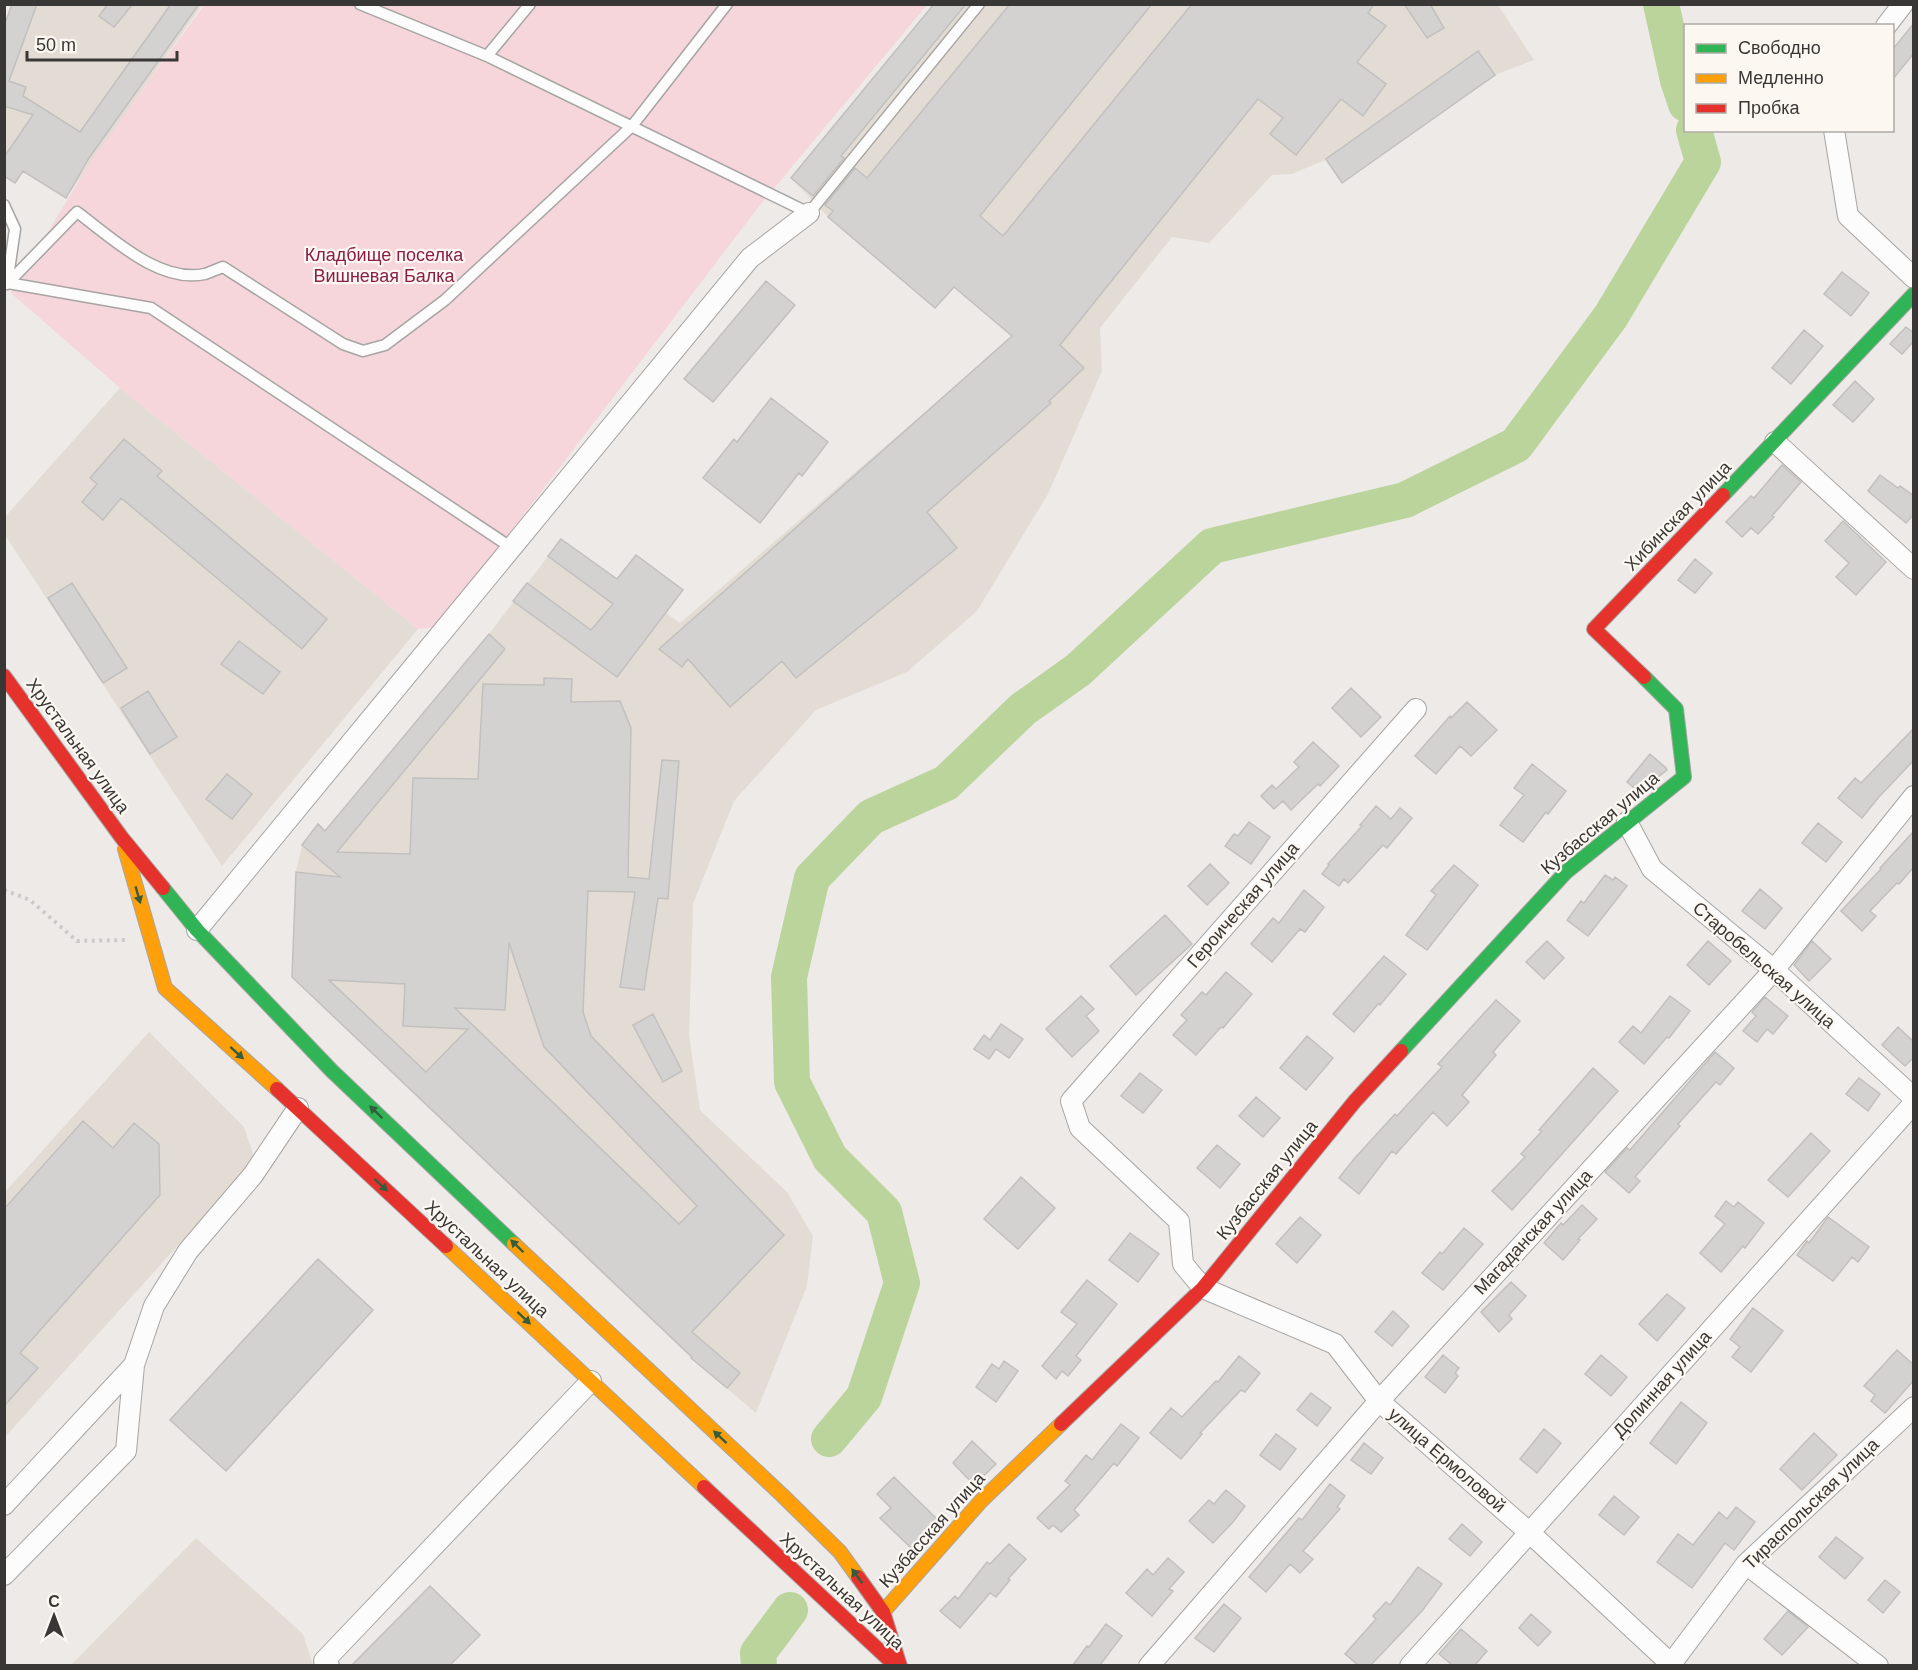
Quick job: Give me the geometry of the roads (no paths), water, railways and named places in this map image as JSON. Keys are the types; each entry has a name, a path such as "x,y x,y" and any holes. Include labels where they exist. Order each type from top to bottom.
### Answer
{"street":[{"path":"1888,24 1903,4"},
{"path":"1834,132 1848,216 1914,278"},
{"path":"197,930 750,258 809,213"},
{"name":"Хибинская улица","path":"1684,777 1676,709 1594,629 1914,294"},
{"path":"1774,442 1914,569"},
{"name":"Хрустальная улица","path":"4,676 122,838 197,930 333,1071 840,1552 883,1612 898,1665"},
{"name":"Героическая улица","path":"1203,1288 1183,1264 1179,1221 1080,1128 1071,1101 1416,709"},
{"name":"Кузбасская улица","path":"883,1612 981,1501 1203,1288 1354,1101 1566,872 1684,777"},
{"name":"Магаданская улица","path":"1149,1665 1379,1401 1774,970 1914,796"},
{"name":"Старобельская улица","path":"1627,822 1652,869 1774,970 1914,1100"},
{"name":"Хрустальная улица","path":"122,838 165,988 298,1108 898,1665"},
{"name":"Долинная улица","path":"1410,1665 1914,1100"},
{"path":"4,1575 126,1451 134,1365 154,1306 188,1251 253,1175 298,1108"},
{"name":"улица Ермоловой","path":"1203,1288 1335,1344 1379,1401 1530,1533 1670,1665"},
{"path":"4,1505 134,1365"},
{"path":"324,1664 591,1382"},
{"name":"Тираспольская улица","path":"1670,1665 1746,1564 1911,1413"},
{"path":"1746,1564 1878,1665"}],"lane":[{"path":"360,4 487,56 809,213 979,4"},
{"path":"487,56 530,4"},
{"path":"6,285 77,212 144,262 172,273 203,274 223,267 343,344 363,351 385,345 445,300 632,126 727,4"},
{"path":"4,205 15,229 6,285"},
{"path":"6,285 151,308 512,548"}],"waterway":[{"path":"1661,4 1684,98"},
{"path":"829,1439 864,1397 902,1283 884,1212 830,1158 792,1082 789,977 812,878 871,817 946,783 1023,709 1078,670 1212,546 1405,500 1516,445 1611,316 1703,162 1695,132"},
{"path":"759,1666 758,1653 790,1610"}],"park label":[{"name":"Кладбище поселка Вишневая Балка","path":"384,265"}]}
